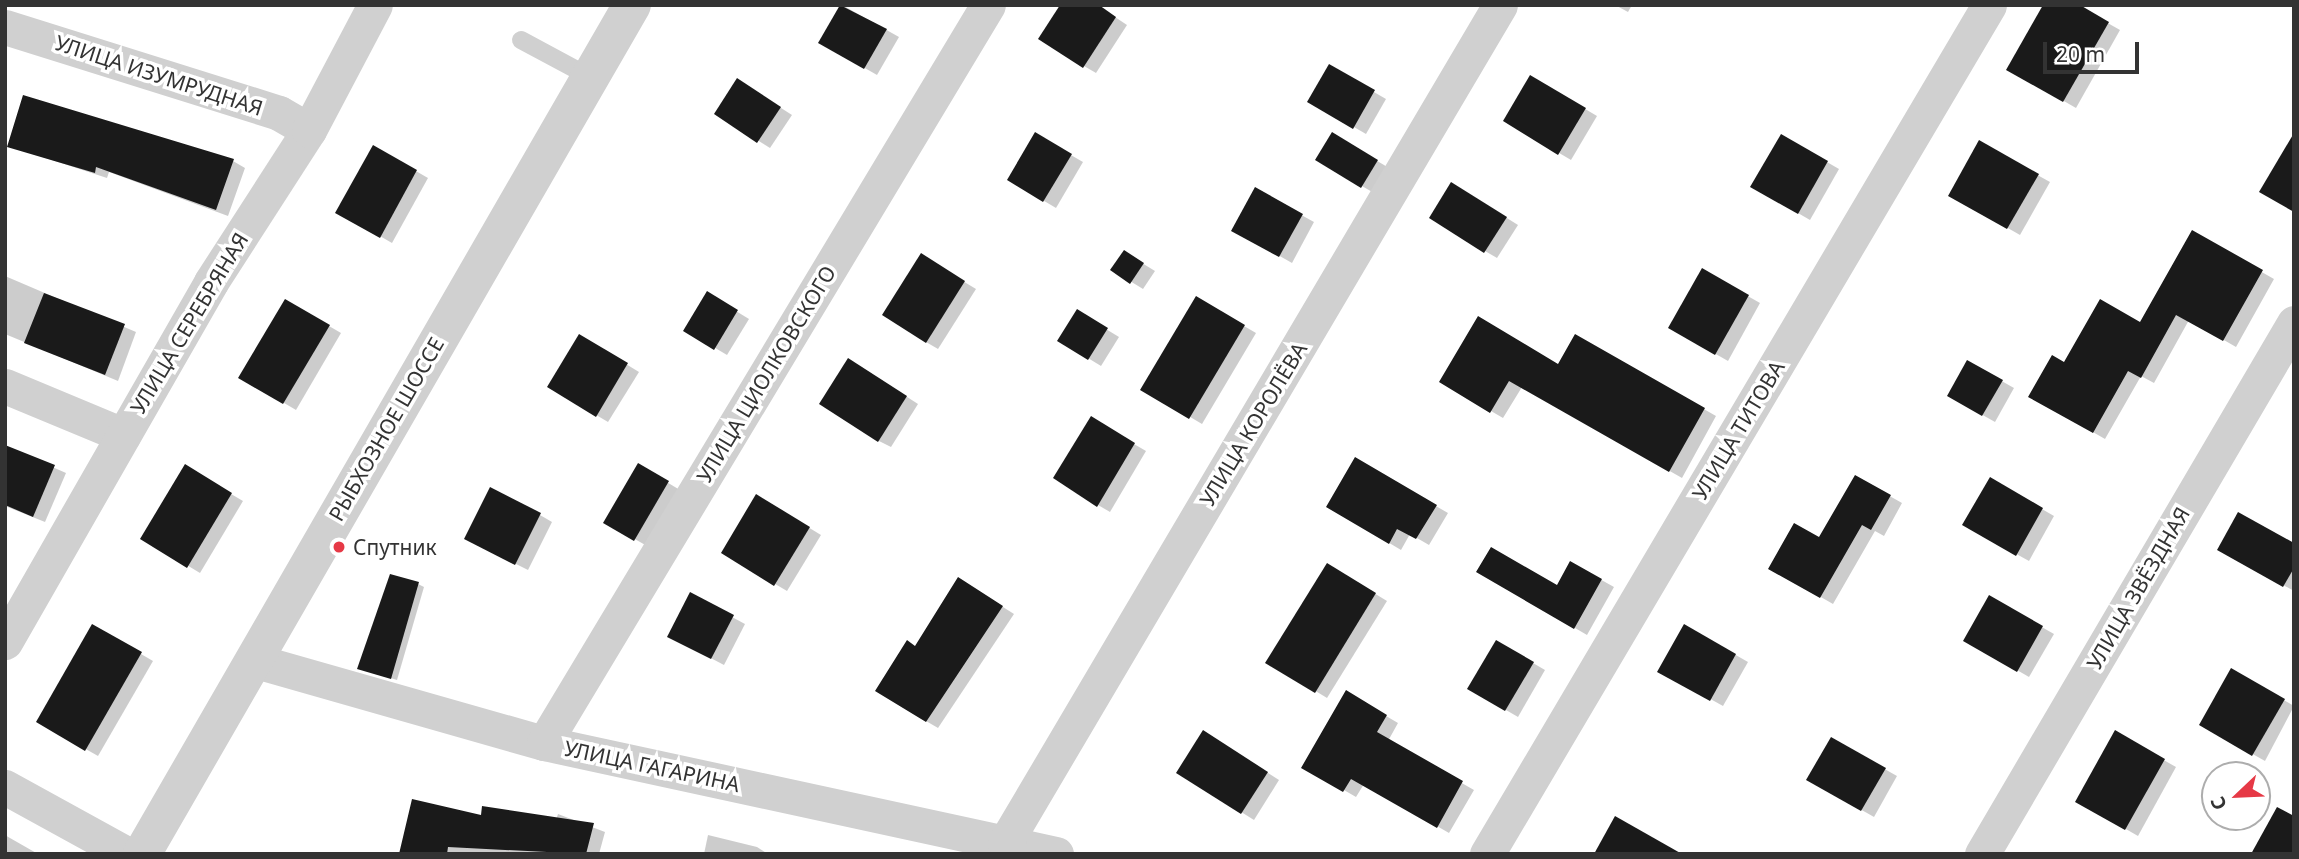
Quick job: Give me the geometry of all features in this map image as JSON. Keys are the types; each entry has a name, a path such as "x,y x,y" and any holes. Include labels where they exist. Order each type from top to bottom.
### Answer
{"street":[{"name":"УЛИЦА СЕРЕБРЯНАЯ","path":"5,642 122,435 309,130 375,5"},
{"name":"РЫБХОЗНОЕ ШОССЕ","path":"142,854 632,5"},
{"name":"УЛИЦА ЦИОЛКОВСКОГО","path":"544,743 988,5"},
{"name":"УЛИЦА КОРОЛЁВА","path":"1005,843 1500,5"},
{"name":"УЛИЦА ТИТОВА","path":"1487,854 1989,5"},
{"name":"УЛИЦА ИЗУМРУДНАЯ","path":"5,27 192,84 309,130"},
{"name":"УЛИЦА ЗВЁЗДНАЯ","path":"1982,854 2294,323"},
{"path":"5,387 122,435"},
{"name":"УЛИЦА ГАГАРИНА","path":"252,660 544,743 1056,854"},
{"path":"5,787 127,854"}],"lane":[{"path":"521,40 590,77"}],"building":[{"path":"840,5 887,29 864,69 818,43"},
{"path":"1060,5 1099,5 1116,17 1083,68 1038,39"},
{"path":"2043,5 2080,5 2109,22 2063,102 2006,70"},
{"path":"1329,64 1375,90 1353,129 1307,102"},
{"path":"1530,75 1586,108 1558,155 1503,121"},
{"path":"737,78 781,107 757,143 714,114"},
{"path":"23,95 234,159 216,210 96,167 95,173 7,147"},
{"path":"1035,132 1072,154 1043,202 1007,180"},
{"path":"1332,132 1378,160 1361,188 1315,160"},
{"path":"2294,133 2294,212 2259,192"},
{"path":"1781,134 1828,161 1798,214 1750,187"},
{"path":"1979,140 2039,174 2007,229 1948,196"},
{"path":"373,145 417,170 380,238 335,213"},
{"path":"1451,182 1507,217 1484,253 1429,218"},
{"path":"1255,187 1303,214 1279,257 1231,231"},
{"path":"2192,230 2263,270 2223,341 2176,315 2141,378 2128,371 2093,433 2028,397 2052,355 2064,362 2100,299 2140,322"},
{"path":"1124,250 1144,263 1130,284 1110,270"},
{"path":"921,253 965,281 926,343 882,315"},
{"path":"1702,268 1749,295 1715,355 1668,328"},
{"path":"707,291 738,310 714,350 683,331"},
{"path":"44,293 125,324 105,375 24,343"},
{"path":"1196,296 1245,325 1189,419 1140,390"},
{"path":"285,299 330,325 283,404 238,378"},
{"path":"1077,309 1108,328 1088,360 1057,341"},
{"path":"1478,316 1558,364 1575,334 1705,408 1669,472 1509,381 1490,413 1439,382"},
{"path":"579,334 628,363 596,417 547,387"},
{"path":"848,358 907,396 878,442 819,404"},
{"path":"1967,360 2003,380 1982,416 1947,396"},
{"path":"1091,416 1135,443 1097,507 1053,478"},
{"path":"5,445 55,465 33,517 5,505"},
{"path":"1355,457 1437,505 1416,539 1397,529 1389,544 1326,507"},
{"path":"638,463 669,481 634,541 603,523"},
{"path":"185,464 232,493 187,568 140,539"},
{"path":"1855,475 1891,495 1871,530 1862,525 1820,598 1768,569 1794,523 1819,537"},
{"path":"1990,477 2043,508 2016,556 1962,525"},
{"path":"490,487 541,513 515,565 464,539"},
{"path":"756,494 810,527 774,586 721,553"},
{"path":"2238,512 2294,543 2294,568 2283,587 2217,550"},
{"path":"1491,547 1557,585 1570,561 1602,579 1574,629 1476,572"},
{"path":"1327,563 1376,593 1315,693 1265,663"},
{"path":"390,574 419,582 391,679 357,669"},
{"path":"958,577 1003,606 926,722 875,691 907,640 915,646"},
{"path":"690,592 734,615 711,659 667,637"},
{"path":"1989,595 2043,626 2017,672 1963,641"},
{"path":"92,624 142,652 85,751 36,722"},
{"path":"1684,624 1736,654 1710,701 1657,672"},
{"path":"1496,640 1534,662 1505,711 1467,689"},
{"path":"2231,668 2285,699 2252,756 2199,725"},
{"path":"1346,690 1387,715 1377,732 1463,781 1437,828 1351,779 1343,792 1301,768"},
{"path":"1203,730 1268,772 1241,814 1176,773"},
{"path":"2115,730 2165,759 2125,830 2075,802"},
{"path":"1831,737 1886,768 1861,811 1806,780"},
{"path":"412,799 481,815 482,806 594,823 586,854 448,847 447,854 399,854"},
{"path":"2277,807 2294,816 2294,854 2251,854 2264,831 2271,831 2271,818"},
{"path":"1615,816 1682,854 1594,854"}],"place":[{"name":"Спутник","path":"339,547"}]}
